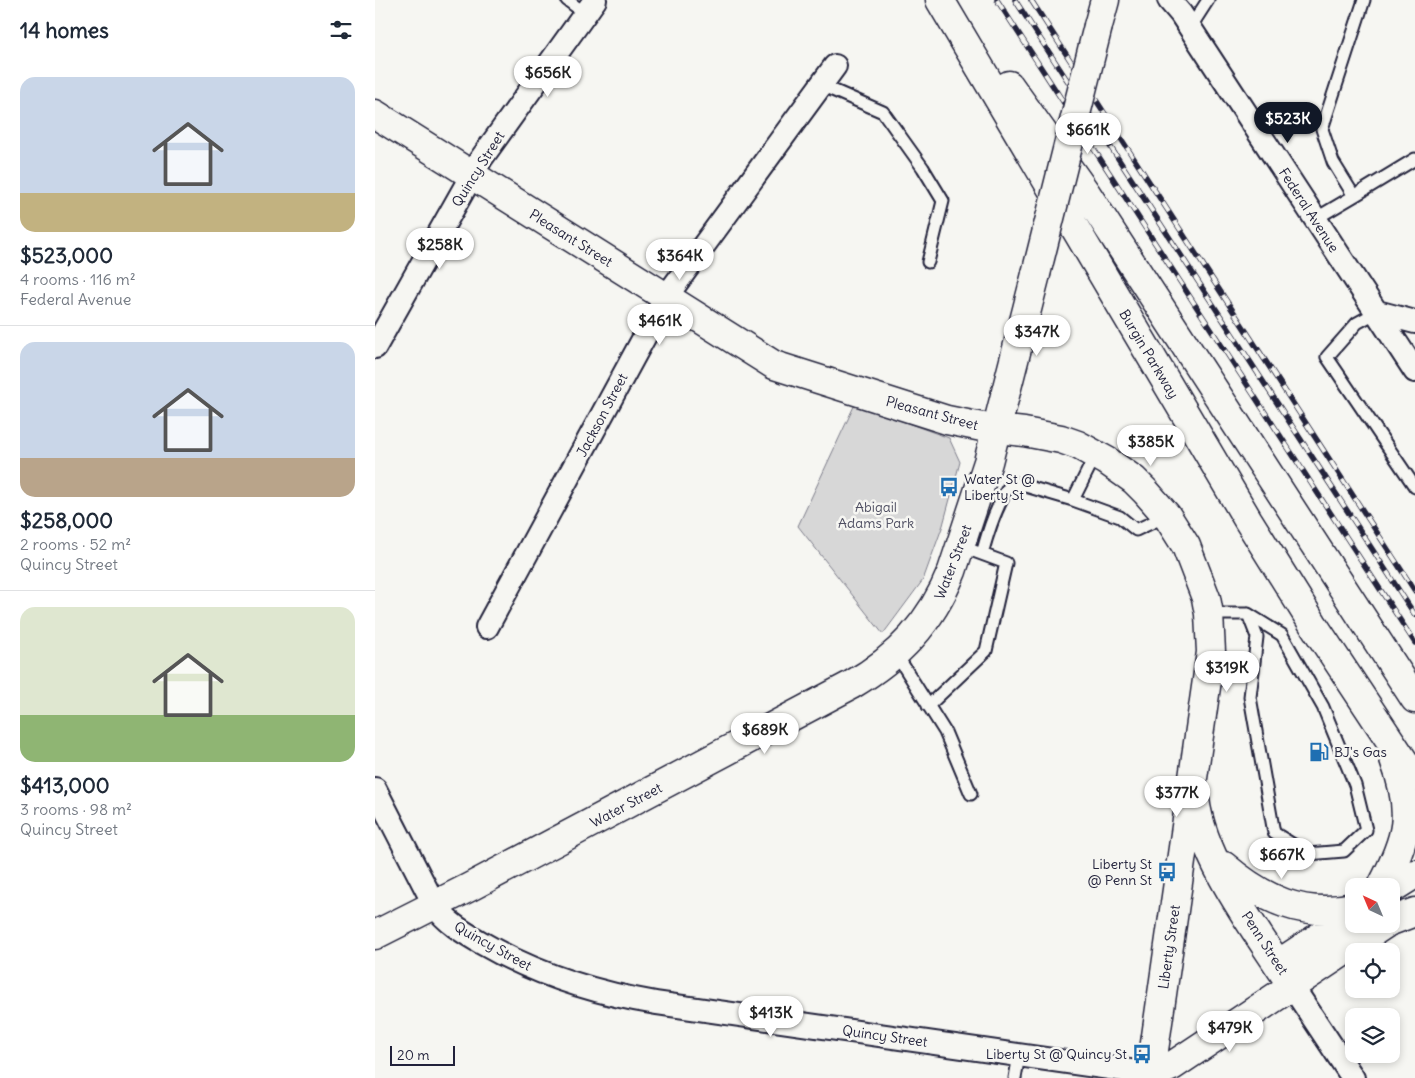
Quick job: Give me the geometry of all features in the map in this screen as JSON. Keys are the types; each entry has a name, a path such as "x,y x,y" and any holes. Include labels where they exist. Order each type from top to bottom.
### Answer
{"main road":[{"name":"Burgin Parkway","path":"940,0 1248,520 1313,624 1415,778"},
{"path":"950,0 1086,193 1415,699"},
{"name":"Water Street","path":"375,935 435,906 851,685 868,675 895,654 920,629 971,550 978,494 997,430 1105,0"},
{"name":"Pleasant Street","path":"375,114 764,360 783,369 947,420 997,430"},
{"name":"Liberty Street","path":"997,430 1024,432 1061,439 1079,445 1096,454 1134,480 1167,516 1186,546 1206,598 1209,614 1211,652 1151,1076"},
{"path":"1371,711 1385,737 1400,774 1407,811 1403,841 1386,878"},
{"name":"Penn Street","path":"1193,770 1195,802 1212,855 1246,915 1285,975"},
{"path":"1212,855 1247,885 1274,900 1315,910 1345,908"},
{"path":"1400,883 1415,874"},
{"path":"1400,914 1415,904"},
{"path":"1400,917 1415,912"},
{"path":"1151,1076 1172,1066 1285,975 1345,922"},
{"path":"1285,975 1367,933"}],"street":[{"name":"Federal Avenue","path":"1169,0 1190,28 1415,371"},
{"name":"Quincy Street","path":"375,346 471,175 590,7"},
{"name":"Jackson Street","path":"487,627 665,297 835,66"},
{"path":"1377,312 1415,322"},
{"name":"Quincy Street","path":"375,789 435,906 442,915 456,927 489,948 554,978 601,992 656,1003 1019,1055 1078,1071 1151,1076"},
{"name":"Penn Street","path":"1285,975 1353,1078"}],"lane":[{"path":"567,0 590,7"},
{"path":"1190,28 1208,0"},
{"path":"1354,196 1333,162 1322,130 1364,0"},
{"path":"821,85 883,112 923,168 943,200 928,262"},
{"path":"1315,219 1415,159"},
{"path":"1377,312 1357,323 1327,357 1415,487"},
{"path":"1073,500 1096,454"},
{"path":"928,706 987,650 1007,563 971,550 992,520 1012,482 1073,500 1121,517 1136,530 1167,516"},
{"path":"1209,614 1248,614 1282,635 1323,708 1355,785 1366,830 1344,852 1308,854 1274,833 1250,697 1257,637 1248,614"},
{"path":"895,654 945,732 971,794"},
{"path":"1015,1078 1019,1055"}],"green space":[{"name":"Abigail Adams Park","path":"855,404 949,438 960,462 943,525 923,580 883,634 798,526"}],"railway":[{"path":"997,0 1415,643"},
{"path":"1015,0 1415,615"},
{"path":"1031,0 1415,591"}],"place":[{"name":"Water St @ Liberty St","path":"949,487"},
{"name":"BJ's Gas","path":"1319,752"},
{"name":"Liberty St @ Penn St","path":"1167,872"},
{"name":"Liberty St @ Quincy St","path":"1142,1054"}]}
